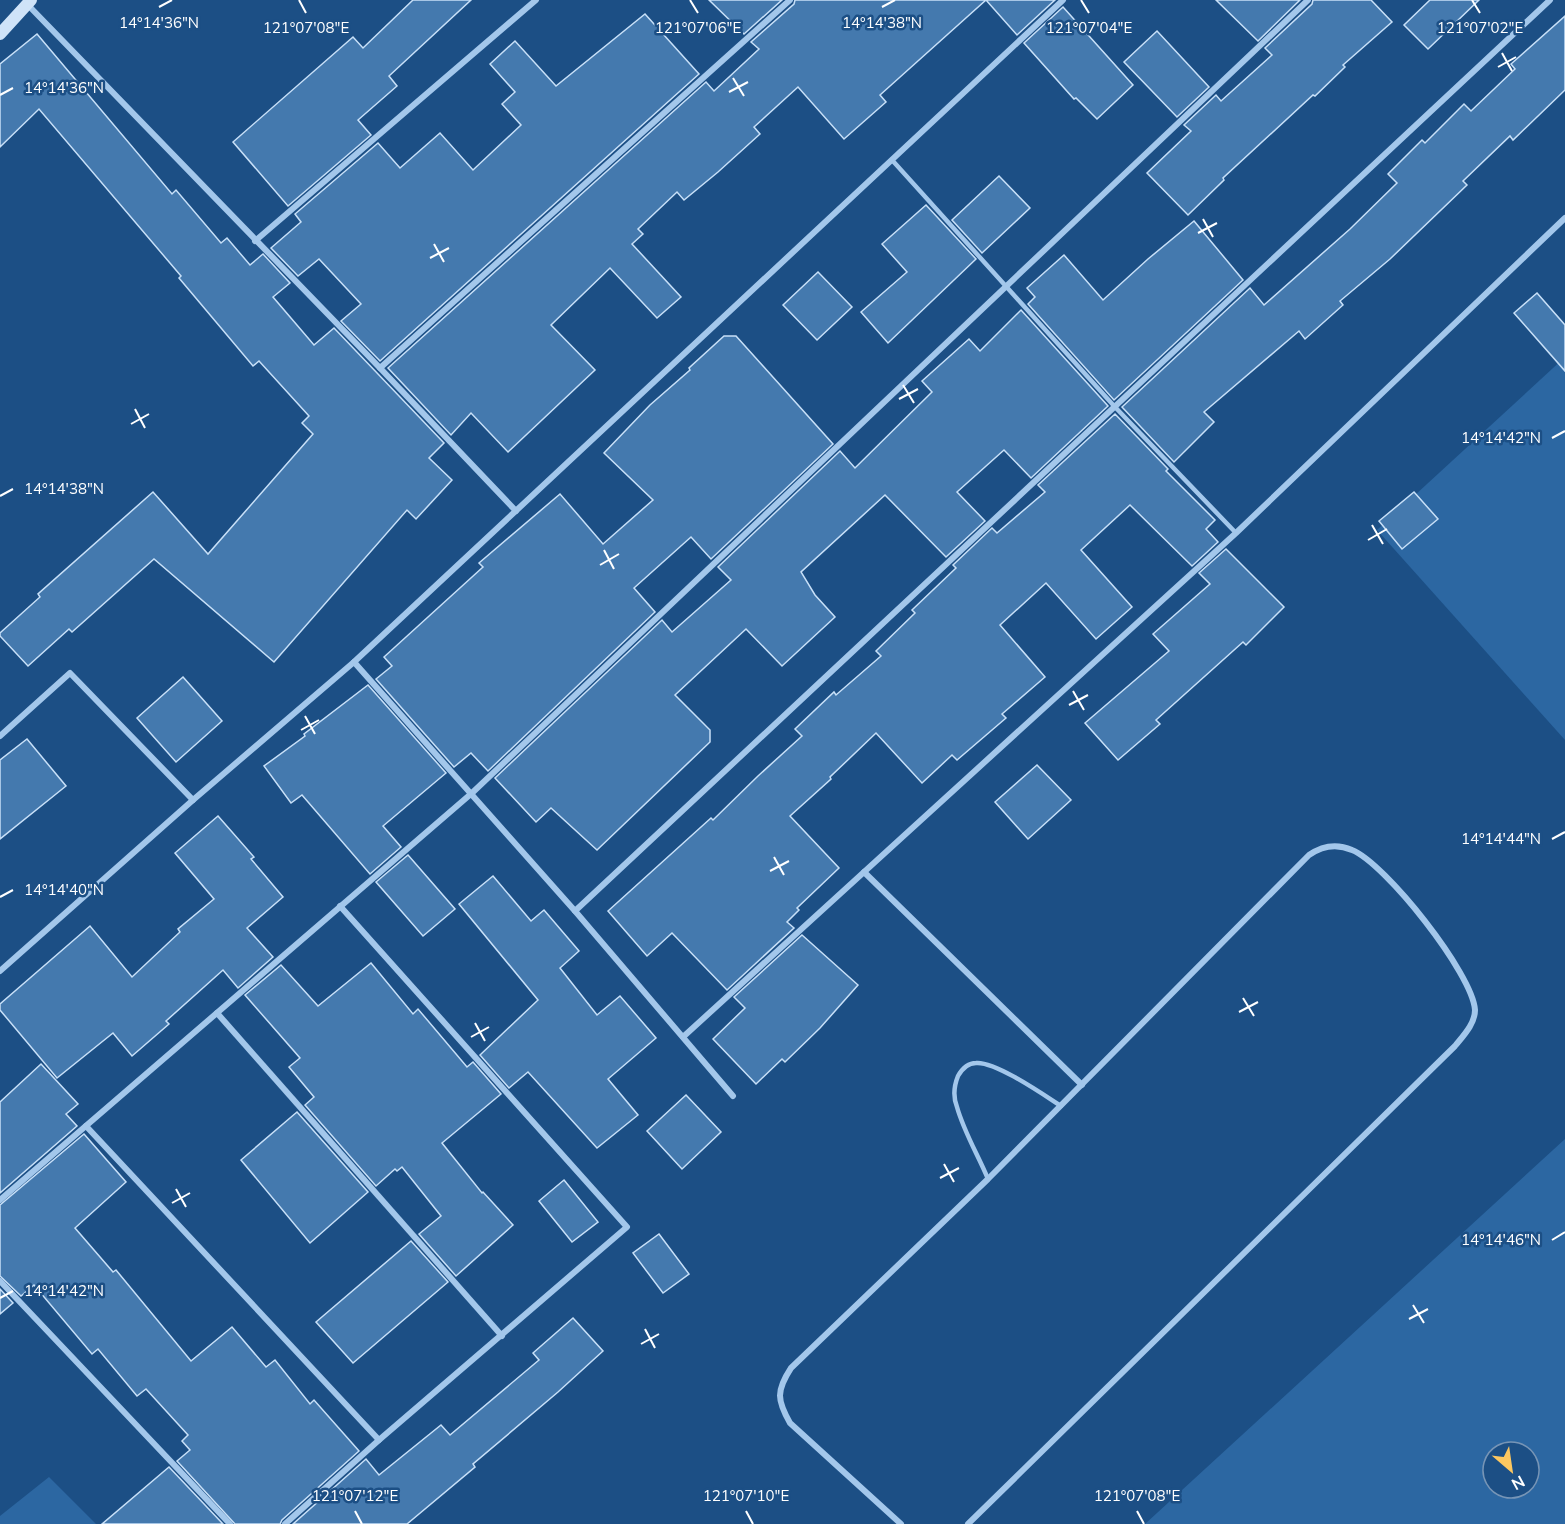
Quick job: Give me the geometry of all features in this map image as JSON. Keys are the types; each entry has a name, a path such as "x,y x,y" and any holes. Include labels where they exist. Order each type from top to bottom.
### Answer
{"main road":[{"path":"0,34 29,2"}],"street":[{"path":"255,241 536,0"},
{"path":"380,368 789,0"},
{"path":"0,972 193,800 354,662 1064,0"},
{"path":"0,1200 472,793 1308,0"},
{"path":"575,911 1550,0"},
{"path":"29,2 516,512"},
{"path":"683,1036 1236,532 1565,218"},
{"path":"354,662 472,793 733,1096"},
{"path":"0,736 70,673 193,800"},
{"path":"901,1524 790,1423 781,1403 779,1390 791,1368 988,1179 1309,855 1326,846 1351,849 1363,856 1393,883 1445,947 1473,1000 1474,1016 1470,1027 1455,1046 968,1524"},
{"path":"864,872 1082,1085"},
{"path":"285,1524 627,1227 340,906"},
{"path":"217,1013 502,1336"},
{"path":"86,1126 379,1440"},
{"path":"0,1281 230,1524"}],"lane":[{"path":"892,160 1115,407 1236,532"},
{"path":"988,1179 956,1107 954,1091 963,1068 976,1062 986,1065 1016,1078 1061,1106"}],"shaded area":[{"path":"1565,357 1565,740 1377,530"},
{"path":"1565,1139 1565,1524 1145,1524"},
{"path":"49,1477 96,1524 0,1524 0,1516"}],"building":[{"path":"413,0 471,0 389,76 397,86 358,120 371,135 288,206 233,142 353,37 363,48"},
{"path":"709,0 782,0 744,34"},
{"path":"795,0 986,0 880,95 886,102 844,139 798,87 754,127 760,134 718,172 684,200 677,192 638,229 643,234 632,244 681,297 657,318 610,268 551,325 595,370 508,452 471,413 451,435 388,368 706,82 714,91 759,49 751,42 794,4"},
{"path":"986,0 1055,0 1017,35"},
{"path":"1216,0 1300,0 1258,41"},
{"path":"1313,0 1371,0 1392,22 1343,65 1345,67 1315,96 1313,95 1223,178 1224,180 1188,215 1147,173 1191,131 1184,125 1216,95 1221,101 1272,55 1265,48 1312,4"},
{"path":"1430,0 1479,0 1428,49 1404,25"},
{"path":"1063,7 1133,85 1097,119 1076,98 1074,99 1024,43"},
{"path":"645,14 699,74 380,361 341,321 361,304 319,259 298,276 271,248 301,222 295,214 378,143 400,168 440,133 473,170 521,125 502,104 515,92 490,64 515,41 556,86"},
{"path":"1565,16 1565,90 1513,140 1510,136 1463,181 1467,185 1390,259 1340,301 1343,305 1305,339 1299,331 1204,412 1214,422 1174,462 1122,407 1250,288 1264,305 1350,229 1397,183 1388,174 1422,140 1425,143 1464,104 1471,111 1515,69 1511,64"},
{"path":"1157,31 1209,87 1177,117 1124,62"},
{"path":"37,34 172,194 176,190 221,243 227,238 250,265 263,254 290,283 273,297 314,345 334,328 444,443 429,458 452,480 416,519 407,510 274,662 154,559 72,632 69,629 28,666 0,636 0,633 40,597 38,594 153,492 208,554 313,434 302,423 309,416 259,361 253,366 179,278 181,276 39,109 0,147 0,64"},
{"path":"999,176 1030,208 982,253 952,220"},
{"path":"926,205 976,259 888,343 861,312 907,272 882,244"},
{"path":"1194,221 1243,280 1114,400 1028,304 1035,297 1027,288 1064,255 1103,300"},
{"path":"818,272 852,307 817,340 783,305"},
{"path":"1537,293 1565,325 1565,371 1514,313"},
{"path":"1021,310 1108,406 1031,478 1004,450 957,492 985,521 946,557 885,495 801,572 815,595 835,617 782,666 746,629 675,695 710,730 710,742 597,850 551,808 536,822 495,778 662,620 672,632 731,580 718,567 840,451 855,468 932,392 922,381 969,339 980,351"},
{"path":"724,336 736,336 833,444 711,559 691,537 634,588 655,612 488,771 471,753 454,767 376,679 392,666 384,657 483,567 479,563 560,494 603,544 653,500 604,453 650,405"},
{"path":"1115,414 1168,469 1166,471 1215,520 1206,529 1218,542 1192,566 1130,505 1081,550 1132,607 1096,639 1046,583 1000,625 1045,677 1002,714 1006,718 957,760 952,755 922,783 876,733 830,777 831,779 790,816 839,868 797,908 799,910 787,922 794,928 727,990 672,933 647,956 608,911 711,818 713,820 802,736 795,729 834,692 836,695 881,656 876,651 915,613 912,610 956,568 953,565 992,528 997,533 1045,492 1038,485"},
{"path":"1414,492 1438,519 1402,549 1379,521"},
{"path":"1226,549 1284,607 1246,645 1243,642 1156,720 1160,724 1118,760 1085,723 1169,651 1153,634 1210,584 1199,573"},
{"path":"183,677 222,721 176,762 137,718"},
{"path":"368,685 446,773 383,826 401,847 370,874 302,795 291,803 264,766"},
{"path":"27,739 66,786 0,839 0,760"},
{"path":"1037,765 1071,800 1028,839 995,802"},
{"path":"218,816 254,857 251,859 283,897 247,928 273,957 238,988 223,970 166,1021 169,1024 132,1056 113,1033 57,1078 0,1010 0,1004 90,926 132,977 180,932 178,929 214,899 175,853"},
{"path":"408,855 455,909 423,936 376,882"},
{"path":"493,876 531,921 544,910 579,951 560,968 597,1015 620,996 656,1038 608,1079 638,1115 597,1148 528,1072 509,1088 480,1055 538,1000 459,904"},
{"path":"802,935 858,985 820,1028 785,1062 782,1059 756,1084 713,1039 745,1008 734,997"},
{"path":"371,963 413,1014 418,1009 467,1067 473,1062 501,1094 442,1143 482,1193 513,1225 456,1276 419,1234 441,1216 402,1167 397,1171 395,1169 376,1186 305,1105 314,1097 289,1067 300,1058 245,995 281,965 318,1006"},
{"path":"41,1064 78,1104 66,1114 77,1126 0,1193 0,1102"},
{"path":"686,1095 721,1132 682,1169 647,1131"},
{"path":"297,1112 368,1192 310,1243 241,1160"},
{"path":"84,1134 126,1182 75,1228 113,1272 116,1270 191,1361 232,1327 266,1367 275,1360 310,1404 314,1400 359,1451 280,1524 235,1524 177,1461 190,1450 182,1441 188,1435 146,1389 137,1396 98,1349 92,1354 34,1285 21,1296 0,1276 0,1205"},
{"path":"564,1180 598,1222 572,1242 539,1201"},
{"path":"659,1234 689,1274 663,1293 633,1253"},
{"path":"411,1241 448,1282 353,1363 316,1322"},
{"path":"0,1289 13,1303 0,1314"},
{"path":"573,1318 603,1351 473,1464 475,1467 407,1524 293,1524 366,1459 379,1475 441,1425 450,1435 539,1360 533,1353"},
{"path":"169,1467 223,1524 102,1524"}]}
